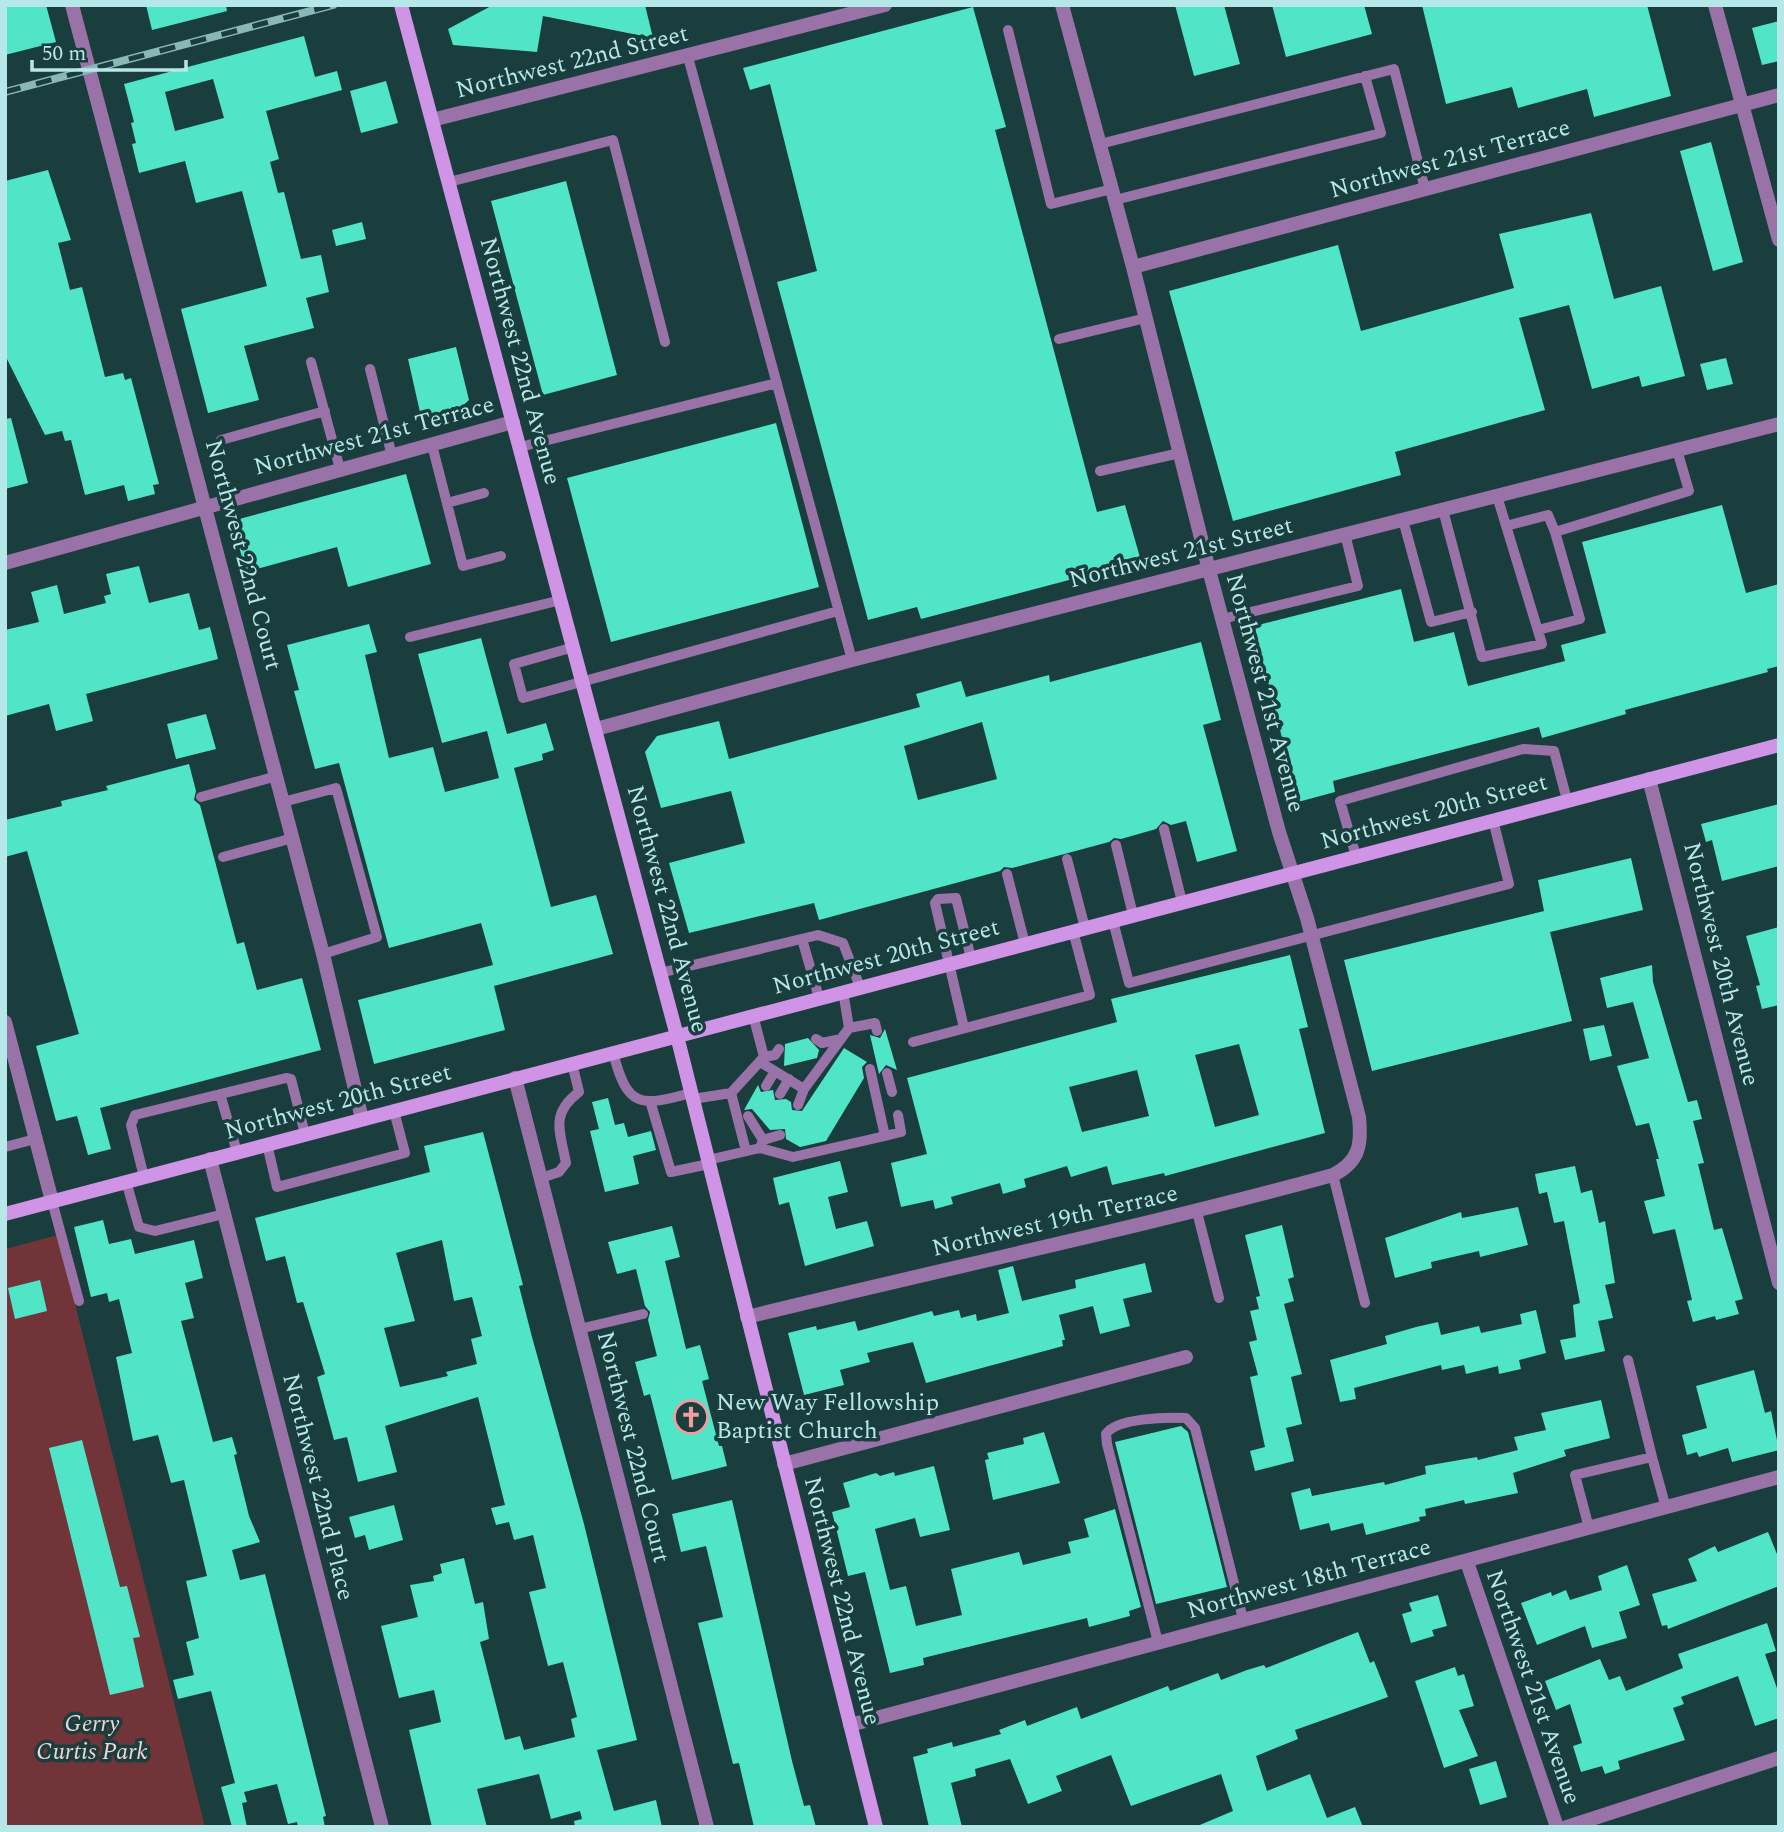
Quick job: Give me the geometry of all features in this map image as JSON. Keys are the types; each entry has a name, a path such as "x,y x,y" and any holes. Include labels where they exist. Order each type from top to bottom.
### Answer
{"main road":[{"name":"Northwest 22nd Avenue","path":"401,5 677,1036 876,1827"},
{"name":"Northwest 20th Street","path":"5,1214 1779,745"}],"street":[{"name":"Northwest 22nd Court","path":"72,5 324,954 362,1119"},
{"name":"Northwest 22nd Street","path":"432,120 885,5"},
{"name":"Northwest 21st Avenue","path":"1062,5 1133,267 1222,619 1311,934 1359,1117 1360,1147"},
{"path":"1715,5 1779,240"},
{"name":"Northwest 21st Terrace","path":"1133,267 1779,94"},
{"name":"Northwest 21st Terrace","path":"5,562 513,422"},
{"name":"Northwest 21st Street","path":"596,729 852,660 1779,424"},
{"name":"Northwest 20th Avenue","path":"1649,779 1779,1283"},
{"path":"5,1022 52,1201"},
{"name":"Northwest 22nd Court","path":"515,1078 706,1827"},
{"name":"Northwest 19th Terrace","path":"747,1317 1197,1212 1333,1175 1346,1168 1360,1147"},
{"name":"Northwest 22nd Place","path":"210,1159 382,1827"},
{"path":"784,1464 1186,1357"},
{"name":"Northwest 18th Terrace","path":"850,1725 1779,1478"},
{"name":"Northwest 21st Avenue","path":"1467,1562 1557,1827"},
{"path":"1567,1827 1779,1758"}],"lane":[{"path":"1008,30 1051,204 1113,194 1381,133 1366,76"},
{"path":"688,57 852,660"},
{"path":"1100,144 1394,69 1425,189"},
{"path":"449,182 613,140 664,342"},
{"path":"1059,339 1146,318"},
{"path":"311,362 340,469"},
{"path":"370,369 392,456"},
{"path":"520,447 776,383"},
{"path":"221,440 325,411"},
{"path":"432,445 463,566 501,556"},
{"path":"1555,532 1689,491 1677,450"},
{"path":"1100,471 1180,453"},
{"path":"447,503 484,493"},
{"path":"1443,510 1482,657 1542,644 1497,496"},
{"path":"1506,526 1548,515 1555,532 1580,619 1538,630"},
{"path":"1402,520 1431,622 1472,612"},
{"path":"1222,619 1358,586 1345,534"},
{"path":"410,637 561,600"},
{"path":"574,647 514,664 523,698 838,611"},
{"path":"1356,856 1340,801 1522,749 1554,751 1567,800"},
{"path":"201,797 277,776"},
{"path":"283,802 336,788 377,937 324,954"},
{"path":"1113,921 1129,982 1509,884 1493,820"},
{"path":"1164,829 1182,902"},
{"path":"223,857 293,838"},
{"path":"1116,845 1133,915"},
{"path":"913,1042 1090,995 1067,859"},
{"path":"1007,874 1025,944"},
{"path":"964,1028 935,903 948,897 956,898 971,958"},
{"path":"660,973 818,935 843,943 860,987"},
{"path":"802,939 819,998"},
{"path":"843,991 849,1028"},
{"path":"753,1015 772,1056 775,1071 766,1086"},
{"path":"798,1105 804,1089 828,1064 849,1028 875,1023 877,1031"},
{"path":"819,1044 841,1039"},
{"path":"614,1052 621,1082 631,1095 652,1104 692,1096 731,1093 772,1056"},
{"path":"541,1178 559,1172 566,1163 558,1119 567,1101 579,1092 572,1063"},
{"path":"870,1069 885,1136"},
{"path":"775,1071 804,1089"},
{"path":"887,1073 892,1092"},
{"path":"144,1177 131,1125 135,1115 291,1079 305,1134"},
{"path":"780,1094 789,1079"},
{"path":"861,1083 874,1091"},
{"path":"731,1093 746,1151"},
{"path":"220,1094 237,1152"},
{"path":"652,1104 671,1172 746,1151 780,1135"},
{"path":"267,1144 277,1187 405,1153 394,1111"},
{"path":"747,1116 761,1144 793,1157 901,1132 898,1115"},
{"path":"761,1144 762,1125"},
{"path":"5,1147 35,1139"},
{"path":"1333,1175 1365,1303"},
{"path":"126,1181 139,1227 155,1230 224,1214"},
{"path":"52,1201 79,1301"},
{"path":"1197,1212 1219,1298"},
{"path":"579,1329 643,1314"},
{"path":"1628,1360 1666,1508"},
{"path":"1158,1642 1107,1444 1106,1434 1118,1424 1171,1417 1186,1418 1195,1428 1242,1619"},
{"path":"1589,1528 1574,1475 1652,1457"}],"green space":[{"name":"Gerry Curtis Park","path":"58,1235 205,1827 5,1827 5,1249"}],"building":[{"path":"5,5 46,5 56,42 5,55"},
{"path":"146,5 226,5 227,11 152,30"},
{"path":"493,5 645,5 653,38 543,16 537,52 453,45 448,29"},
{"path":"1175,5 1224,5 1240,64 1194,76"},
{"path":"1272,5 1364,5 1372,34 1286,57"},
{"path":"1422,5 1647,5 1671,96 1594,117 1587,89 1518,108 1512,87 1446,104"},
{"path":"973,7 1006,127 995,130 1097,512 1125,505 1141,561 921,619 917,607 868,620 777,282 817,271 770,84 750,90 743,68"},
{"path":"1779,21 1779,61 1762,65 1752,28"},
{"path":"304,36 315,77 337,71 342,90 266,111 279,159 270,162 278,193 284,192 301,259 321,255 329,292 306,298 314,328 244,346 259,400 208,413 181,309 267,286 242,191 196,203 185,161 139,173 132,144 136,143 131,123 134,122 124,84","holes":["213,79 224,118 175,131 165,92"]},
{"path":"386,81 398,123 361,133 350,91"},
{"path":"1711,142 1743,262 1713,271 1680,151"},
{"path":"48,170 71,240 58,243 70,290 82,287 105,377 123,373 125,380 131,378 159,484 153,485 155,494 128,501 124,485 85,495 71,440 65,441 62,431 45,435 5,355 5,181"},
{"path":"566,181 617,375 543,395 491,201"},
{"path":"1591,213 1614,299 1661,286 1685,376 1642,387 1639,376 1592,389 1569,305 1519,318 1545,410 1395,452 1401,475 1233,521 1169,291 1338,245 1361,331 1514,288 1499,234"},
{"path":"362,222 366,239 336,246 332,230"},
{"path":"456,347 469,400 455,413 422,421 408,359"},
{"path":"1726,358 1733,384 1707,390 1700,364"},
{"path":"11,418 28,483 5,489 5,419"},
{"path":"776,423 819,587 611,642 567,478"},
{"path":"406,474 431,564 348,587 337,547 246,572 232,521"},
{"path":"1722,505 1746,593 1779,584 1779,666 1767,669 1768,672 1625,710 1626,714 1542,738 1539,727 1333,781 1335,792 1298,802 1254,626 1401,589 1414,642 1454,632 1468,686 1565,661 1561,645 1606,633 1582,542"},
{"path":"139,566 149,603 189,593 199,630 210,627 218,659 86,694 93,721 56,731 49,704 5,716 5,630 39,622 31,592 57,585 64,614 106,603 104,596 111,594 106,574"},
{"path":"369,624 377,652 365,655 389,758 433,747 445,792 499,778 487,731 442,743 418,654 481,638 507,734 546,723 554,750 542,754 543,760 514,768 551,907 596,895 613,954 494,986 505,1030 374,1064 358,1000 493,965 481,923 389,948 339,763 315,769 294,691 299,690 287,645"},
{"path":"1201,642 1221,720 1203,725 1237,851 1197,862 1186,821 1171,825 1163,821 1156,829 1121,839 1114,838 1109,842 1012,868 1004,867 1000,871 819,920 814,903 689,933 669,863 745,843 731,791 661,808 645,752 657,736 719,721 729,759 920,707 916,694 961,681 966,697 1049,675 1050,682","holes":["982,722 997,779 918,800 904,746"]},
{"path":"206,714 216,749 176,759 167,724"},
{"path":"189,764 196,791 194,800 200,805 237,944 244,942 257,990 302,978 321,1050 100,1108 111,1149 88,1155 77,1116 56,1121 36,1046 79,1034 27,851 5,857 5,820 62,806 61,801 108,790 106,786"},
{"path":"1779,804 1779,866 1722,881 1712,840 1706,842 1701,824"},
{"path":"1631,858 1643,910 1550,932 1572,1021 1372,1071 1344,960 1544,911 1538,880"},
{"path":"1779,927 1779,1005 1762,1009 1756,986 1760,985 1746,936"},
{"path":"1290,955 1308,1027 1299,1029 1325,1133 1165,1176 1164,1173 1112,1185 1107,1166 1071,1177 1067,1166 1024,1179 1026,1187 1003,1194 1000,1183 951,1197 953,1204 935,1209 933,1200 901,1207 891,1163 927,1154 907,1078 1117,1022 1111,999","holes":["1239,1044 1259,1115 1215,1127 1195,1055","1137,1070 1149,1116 1082,1132 1069,1087"]},
{"path":"1652,965 1653,982 1688,1102 1697,1100 1702,1119 1693,1121 1704,1163 1698,1164 1714,1230 1722,1228 1743,1299 1735,1301 1739,1314 1716,1320 1715,1316 1693,1322 1687,1301 1692,1300 1675,1229 1653,1234 1644,1201 1665,1196 1656,1159 1659,1159 1649,1123 1636,1126 1617,1066 1649,1058 1633,1002 1607,1008 1600,978"},
{"path":"1604,1025 1612,1056 1590,1061 1583,1029"},
{"path":"885,1029 897,1070 886,1065 879,1074 870,1035 880,1038"},
{"path":"808,1038 819,1050 817,1058 784,1066 785,1044"},
{"path":"844,1048 867,1062 862,1067 864,1078 826,1141 800,1147 786,1139 785,1129 770,1130 752,1109 744,1110 758,1085 761,1092 773,1090 775,1100 786,1099 791,1102 792,1110 802,1111"},
{"path":"608,1098 615,1125 624,1123 628,1137 651,1131 656,1150 633,1156 639,1184 605,1192 590,1131 599,1129 592,1102"},
{"path":"483,1132 523,1285 519,1286 584,1524 637,1740 597,1750 614,1811 656,1800 662,1827 575,1827 574,1821 582,1819 580,1811 551,1819 539,1774 477,1789 487,1827 432,1827 409,1730 441,1722 434,1690 399,1698 381,1626 418,1617 410,1585 434,1581 433,1576 442,1573 440,1564 464,1558 475,1604 483,1602 489,1639 480,1642 505,1740 520,1736 524,1750 575,1737 571,1719 577,1717 563,1662 548,1666 529,1592 546,1588 533,1535 514,1540 509,1522 496,1525 491,1508 505,1505 478,1397 385,1426 397,1472 358,1482 347,1437 334,1440 317,1377 325,1374 303,1302 297,1303 285,1256 266,1261 255,1218 430,1172 424,1146","holes":["442,1240 454,1301 472,1297 482,1336 471,1339 477,1364 446,1372 448,1376 400,1387 384,1328 415,1321 396,1253"]},
{"path":"840,1161 848,1192 828,1197 836,1229 867,1221 874,1246 805,1266 789,1202 779,1205 773,1178"},
{"path":"1575,1166 1581,1193 1592,1190 1599,1223 1605,1221 1615,1283 1605,1285 1613,1318 1598,1321 1605,1351 1565,1360 1560,1340 1576,1337 1573,1305 1580,1303 1564,1221 1554,1223 1547,1192 1539,1194 1535,1174"},
{"path":"1518,1207 1528,1245 1480,1257 1479,1251 1431,1262 1432,1268 1395,1278 1385,1238 1461,1212 1462,1218"},
{"path":"103,1220 109,1244 131,1239 135,1254 194,1240 203,1278 185,1283 194,1318 181,1321 213,1442 232,1437 249,1516 260,1542 232,1550 240,1580 265,1574 326,1816 323,1817 325,1827 298,1827 297,1822 288,1824 277,1784 244,1792 247,1802 242,1803 247,1827 232,1827 221,1787 235,1783 211,1691 178,1699 173,1680 194,1675 186,1642 199,1638 186,1581 207,1576 184,1480 171,1483 158,1435 133,1441 116,1357 132,1353 119,1299 109,1302 107,1293 91,1297 74,1227"},
{"path":"1282,1225 1294,1277 1288,1279 1294,1301 1284,1304 1302,1374 1291,1377 1302,1424 1286,1428 1294,1461 1255,1471 1250,1451 1265,1447 1250,1377 1258,1375 1249,1342 1257,1340 1250,1311 1259,1309 1256,1297 1260,1296 1245,1235"},
{"path":"672,1226 680,1257 665,1261 686,1349 700,1345 709,1379 702,1381 727,1466 672,1480 650,1394 644,1396 635,1362 657,1356 648,1320 650,1312 645,1306 636,1269 617,1274 608,1242"},
{"path":"1145,1263 1152,1292 1123,1299 1130,1326 1100,1334 1093,1306 1059,1315 1065,1340 1062,1340 1063,1346 926,1383 913,1342 867,1353 870,1362 840,1370 844,1385 804,1395 788,1333 816,1326 817,1330 855,1321 858,1331 932,1311 934,1316 959,1310 961,1318 976,1314 977,1321 1009,1313 998,1270 1013,1266 1022,1301 1076,1288 1075,1280"},
{"path":"40,1280 47,1311 15,1319 8,1288"},
{"path":"1536,1310 1546,1353 1519,1360 1521,1369 1499,1374 1498,1366 1466,1374 1464,1365 1442,1370 1441,1365 1354,1388 1356,1399 1340,1402 1330,1360 1387,1344 1385,1336 1416,1327 1438,1322 1441,1335 1479,1326 1481,1333 1522,1324 1520,1314"},
{"path":"1754,1370 1765,1413 1771,1411 1779,1450 1732,1462 1728,1448 1699,1457 1697,1452 1687,1455 1682,1435 1707,1428 1696,1386"},
{"path":"1601,1400 1610,1438 1564,1450 1566,1456 1513,1473 1518,1493 1465,1504 1464,1500 1425,1509 1426,1516 1419,1517 1420,1521 1366,1535 1363,1523 1331,1531 1329,1523 1300,1530 1291,1493 1310,1488 1312,1496 1384,1482 1385,1485 1426,1474 1425,1466 1477,1457 1478,1460 1518,1450 1514,1437 1546,1430 1541,1413"},
{"path":"1181,1426 1188,1432 1227,1587 1156,1604 1115,1442"},
{"path":"1044,1432 1060,1483 993,1500 985,1460 989,1459 987,1453 1024,1444 1023,1438"},
{"path":"82,1440 120,1587 127,1586 140,1637 133,1638 144,1687 110,1695 49,1448"},
{"path":"934,1466 950,1530 920,1537 915,1518 875,1529 890,1590 906,1586 916,1626 962,1615 951,1569 1019,1552 1023,1565 1071,1553 1068,1542 1089,1537 1084,1519 1115,1509 1141,1607 1129,1611 1130,1616 1089,1627 1087,1618 923,1658 924,1665 890,1673 865,1572 848,1576 832,1512 850,1507 843,1483 876,1473 880,1476 894,1472 895,1476"},
{"path":"732,1500 792,1761 804,1806 810,1805 816,1827 754,1827 739,1763 733,1764 698,1623 723,1617 706,1546 681,1552 672,1514"},
{"path":"394,1505 403,1540 369,1550 365,1535 355,1538 349,1517"},
{"path":"1768,1532 1779,1559 1779,1586 1668,1629 1667,1625 1662,1626 1652,1594 1697,1581 1688,1559 1715,1546 1718,1552"},
{"path":"1627,1565 1640,1605 1619,1612 1627,1638 1592,1648 1585,1626 1537,1645 1521,1603 1551,1592 1552,1596 1566,1590 1570,1600 1602,1590 1598,1576"},
{"path":"1438,1595 1447,1626 1432,1630 1434,1636 1411,1643 1402,1614 1412,1611 1409,1603"},
{"path":"1767,1623 1776,1651 1765,1654 1779,1694 1779,1718 1755,1726 1738,1676 1681,1697 1684,1704 1673,1708 1685,1740 1618,1761 1620,1769 1605,1774 1602,1766 1581,1772 1573,1746 1582,1743 1570,1704 1556,1710 1545,1681 1600,1659 1609,1680 1620,1676 1626,1691 1683,1668 1678,1654"},
{"path":"1358,1632 1370,1663 1374,1661 1388,1697 1295,1730 1298,1739 1256,1756 1267,1791 1310,1774 1327,1818 1355,1807 1363,1827 1195,1827 1233,1811 1221,1774 1131,1806 1111,1755 1056,1776 1062,1791 1028,1804 1010,1759 975,1769 976,1776 951,1783 962,1827 929,1827 913,1757 928,1753 927,1749 952,1742 953,1747 1001,1734 999,1730 1025,1720 1027,1726 1077,1707 1081,1719 1168,1686 1170,1691 1218,1673 1221,1680 1264,1665 1266,1668"},
{"path":"1455,1667 1458,1676 1464,1674 1474,1706 1459,1710 1478,1756 1444,1768 1415,1681"},
{"path":"1496,1761 1507,1797 1480,1805 1469,1769"}],"railway":[{"path":"5,92 333,5"}],"place":[{"name":"New Way Fellowship Baptist Church","path":"691,1417"}]}
